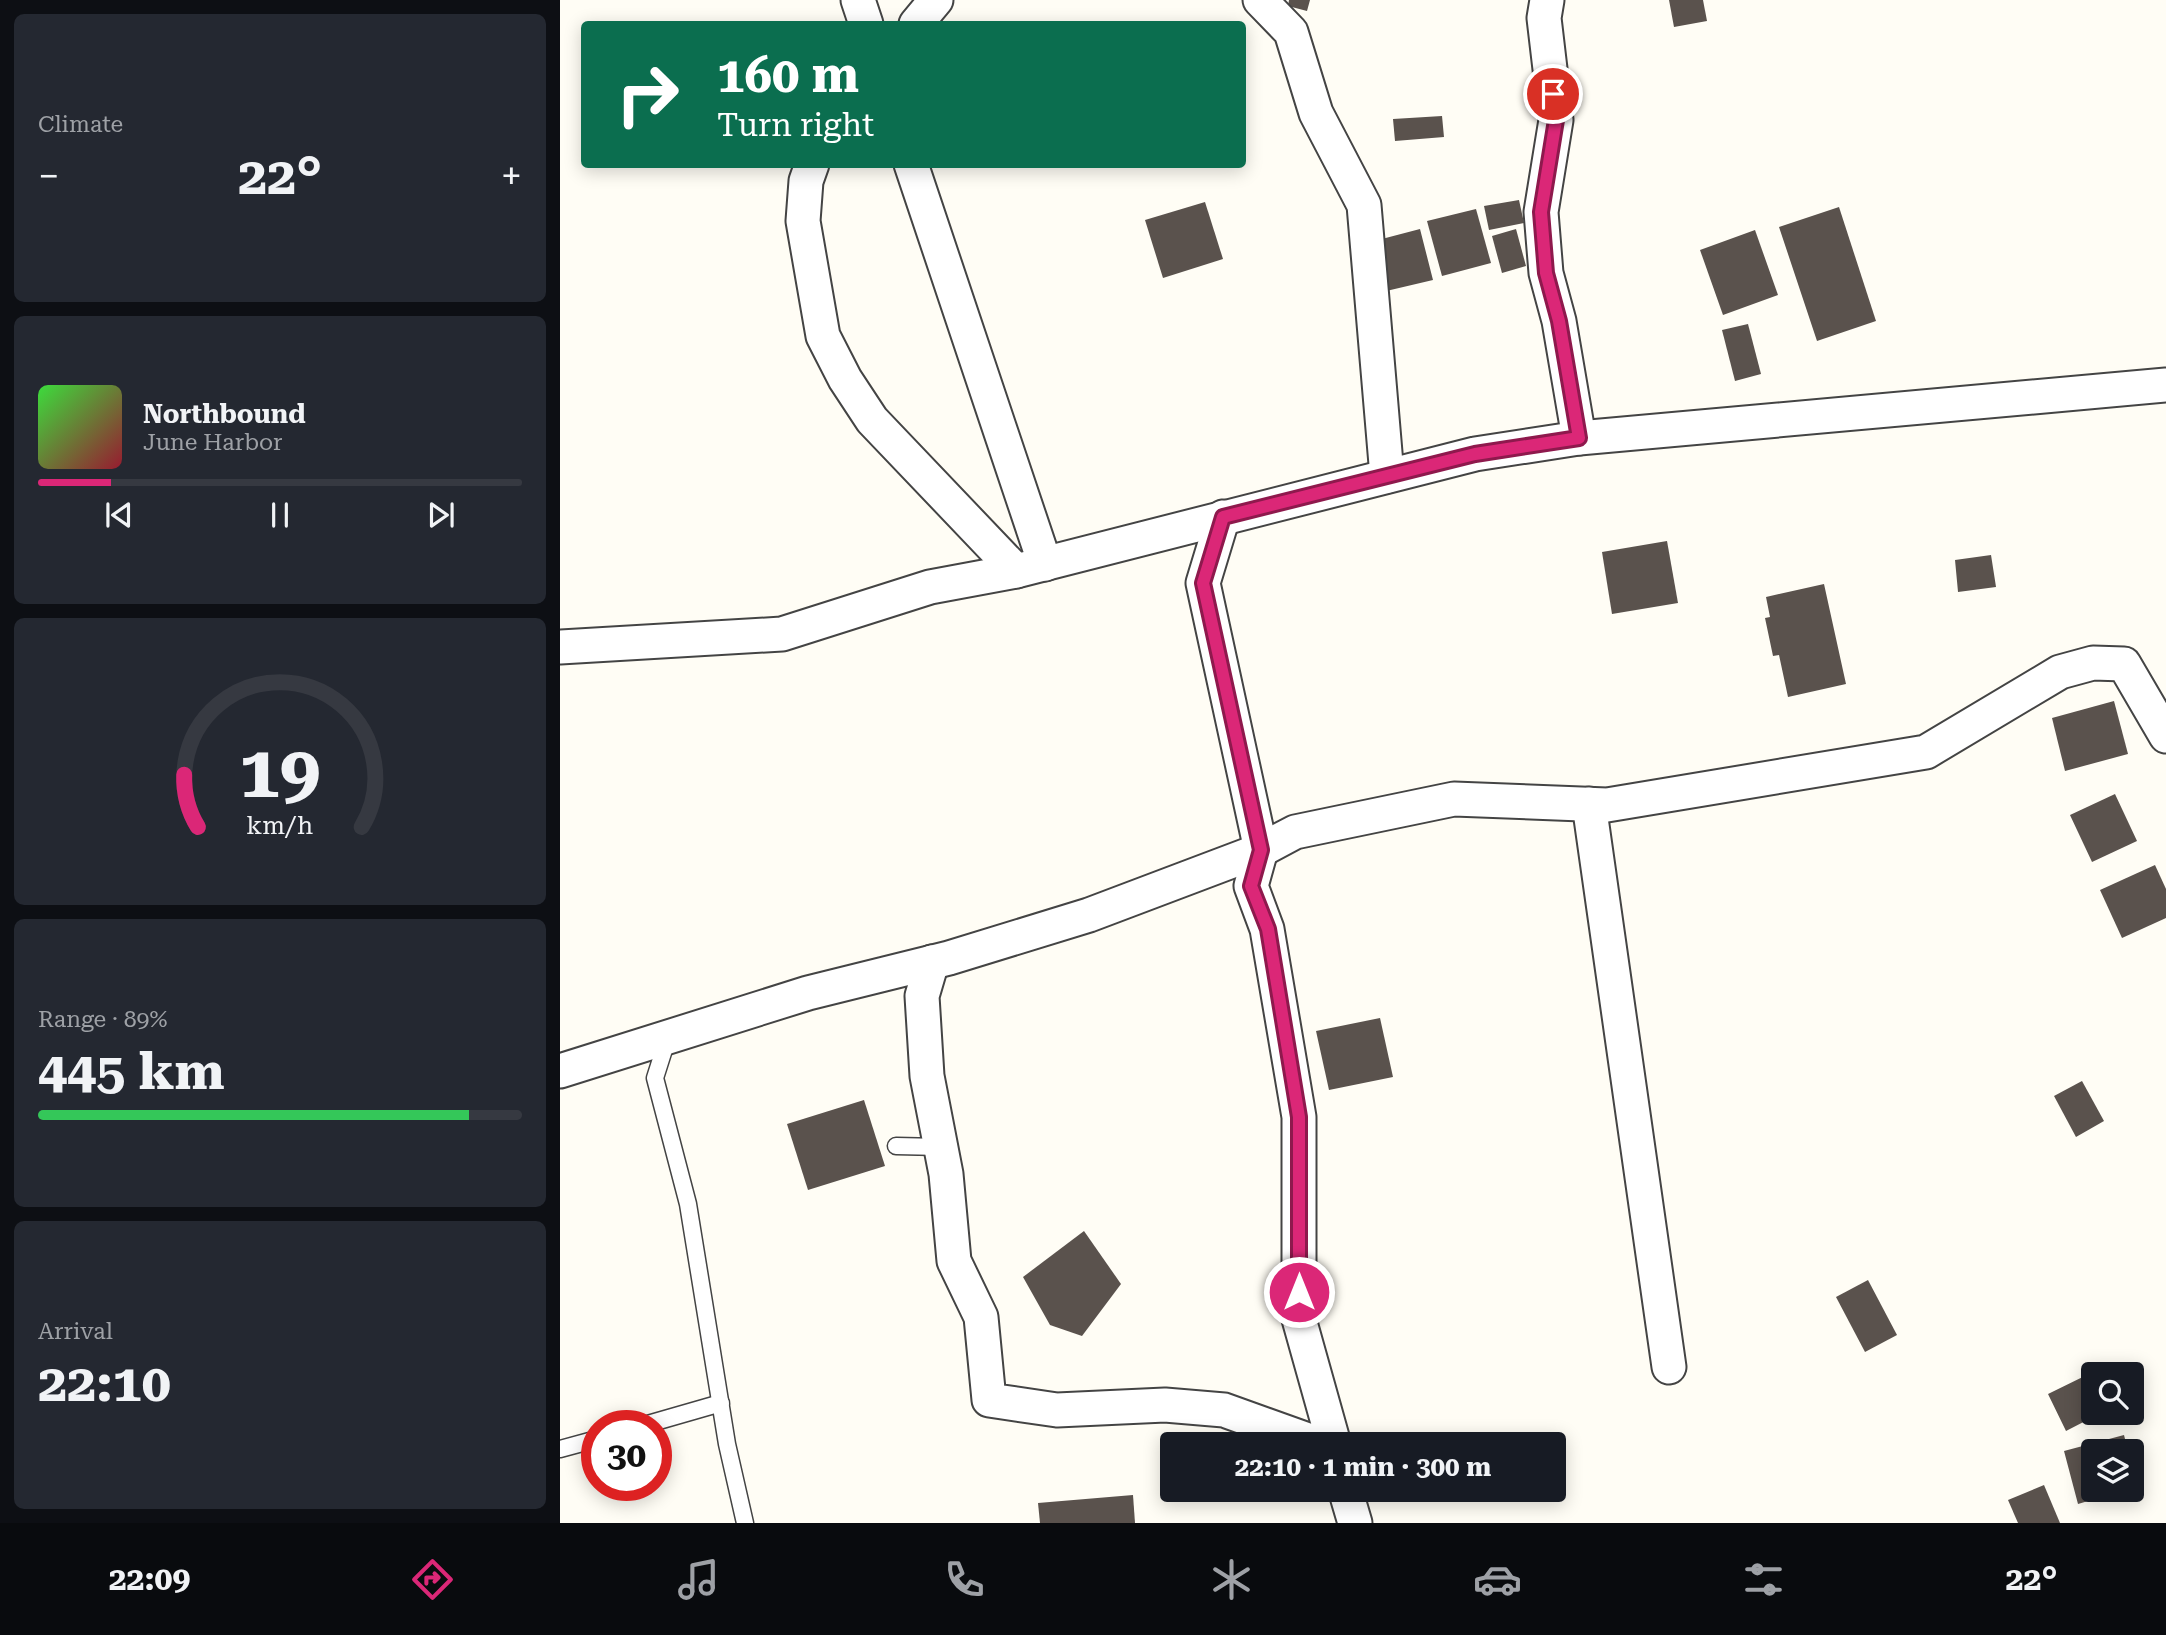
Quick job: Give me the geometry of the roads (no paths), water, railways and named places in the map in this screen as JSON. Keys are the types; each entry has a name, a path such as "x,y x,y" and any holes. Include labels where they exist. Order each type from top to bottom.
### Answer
{"street":[{"path":"858,0 865,21"},
{"path":"918,21 936,0"},
{"path":"1260,0 1291,32 1316,113 1364,205 1387,476"},
{"path":"1547,0 1544,18 1556,120 1541,212 1546,273 1559,321 1579,438"},
{"path":"811,168 806,181 803,222 823,336 839,368 872,420 1031,567"},
{"path":"912,168 1031,567"},
{"path":"560,647 782,634 930,587 1031,567 1475,454 1579,438 2166,385"},
{"path":"1223,517 1203,583 1261,850 1251,886 1268,929 1299,1117 1299,1319 1331,1432"},
{"path":"560,1071 808,993 932,962 1089,915 1261,850 1295,832 1454,799 1607,805 1926,752 2060,672 2093,663 2124,664 2166,736"},
{"path":"1589,804 1669,1367"},
{"path":"932,962 922,996 927,1076 947,1174 954,1261 981,1317 989,1400 1057,1410 1166,1405 1224,1410 1285,1432"},
{"path":"1349,1502 1355,1523"}],"lane":[{"path":"668,1037 655,1078 688,1204 727,1444 745,1523"},
{"path":"896,1146 941,1147"},
{"path":"672,1417 720,1403"},
{"path":"560,1449 581,1443"}]}
